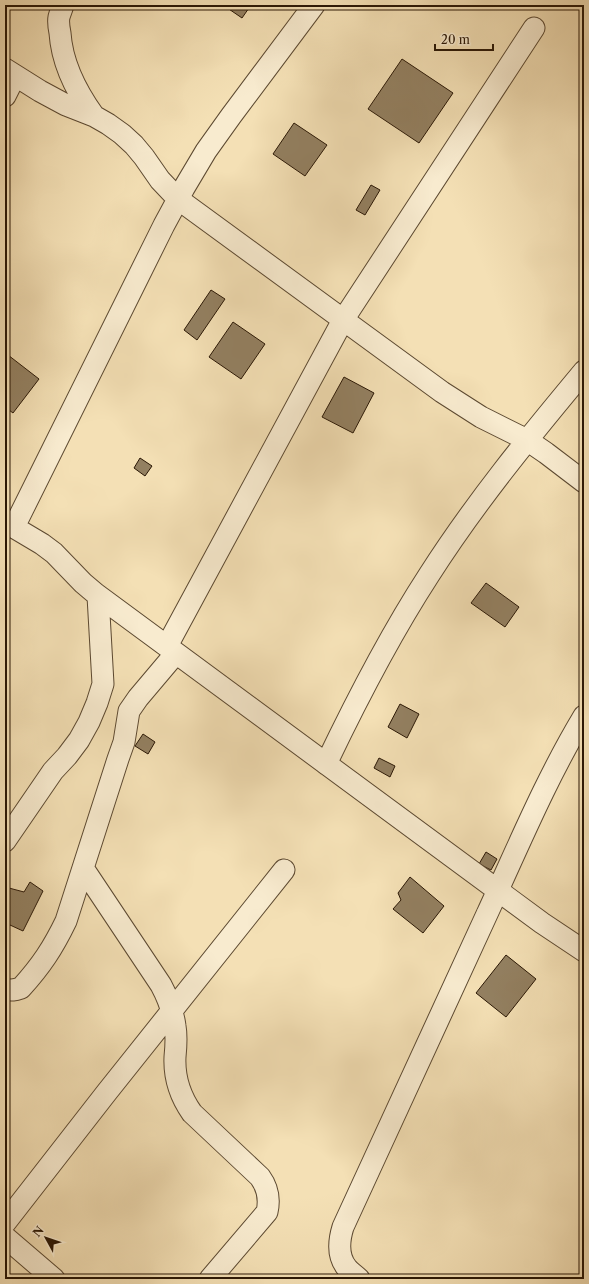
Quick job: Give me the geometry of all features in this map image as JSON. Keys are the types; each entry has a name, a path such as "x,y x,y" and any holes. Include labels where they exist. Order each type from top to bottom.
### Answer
{"street":[{"path":"63,5 59,18 60,39 64,59 69,74 80,96 94,116"},
{"path":"314,5 206,151 164,225 9,525 42,544 54,553 98,596 498,891 584,951"},
{"path":"5,989 10,991 20,988 46,958 57,940 66,921 124,742 129,711 171,649 343,320 534,28"},
{"path":"5,96 10,72 47,95 66,105 94,116 108,124 134,145 160,180 178,199 442,392 461,405 527,440 584,482"},
{"path":"326,764 349,715 374,668 424,582 483,497 527,440 584,371"},
{"path":"5,841 53,772 79,740 97,704 103,684 98,596"},
{"path":"359,1279 346,1267 341,1257 339,1247 342,1226 536,807 584,716"},
{"path":"83,868 161,985 167,997 172,1010 176,1032 175,1071 179,1088 186,1104 192,1113 260,1177 266,1188 269,1200 267,1212 210,1279"},
{"path":"5,1223 284,870"},
{"path":"5,1237 54,1279"}],"building":[{"path":"223,5 251,5 242,18"},
{"path":"402,59 453,93 419,143 368,109"},
{"path":"294,123 327,145 305,176 273,154"},
{"path":"371,185 380,190 365,215 356,210"},
{"path":"211,290 225,299 197,340 184,330"},
{"path":"233,322 265,344 241,379 209,357"},
{"path":"8,355 39,379 13,413 5,407 5,359"},
{"path":"344,377 374,393 353,433 322,417"},
{"path":"140,458 152,466 145,476 134,468"},
{"path":"486,583 519,607 505,627 471,603"},
{"path":"400,704 419,714 407,738 388,727"},
{"path":"143,734 155,742 148,754 135,746"},
{"path":"379,758 395,766 390,777 374,768"},
{"path":"486,852 497,859 491,870 479,864"},
{"path":"410,877 444,906 423,933 393,909 401,900 398,893"},
{"path":"30,882 43,891 23,931 10,925 5,936 5,896 9,888 24,892"},
{"path":"506,955 536,979 506,1017 476,993"}]}
